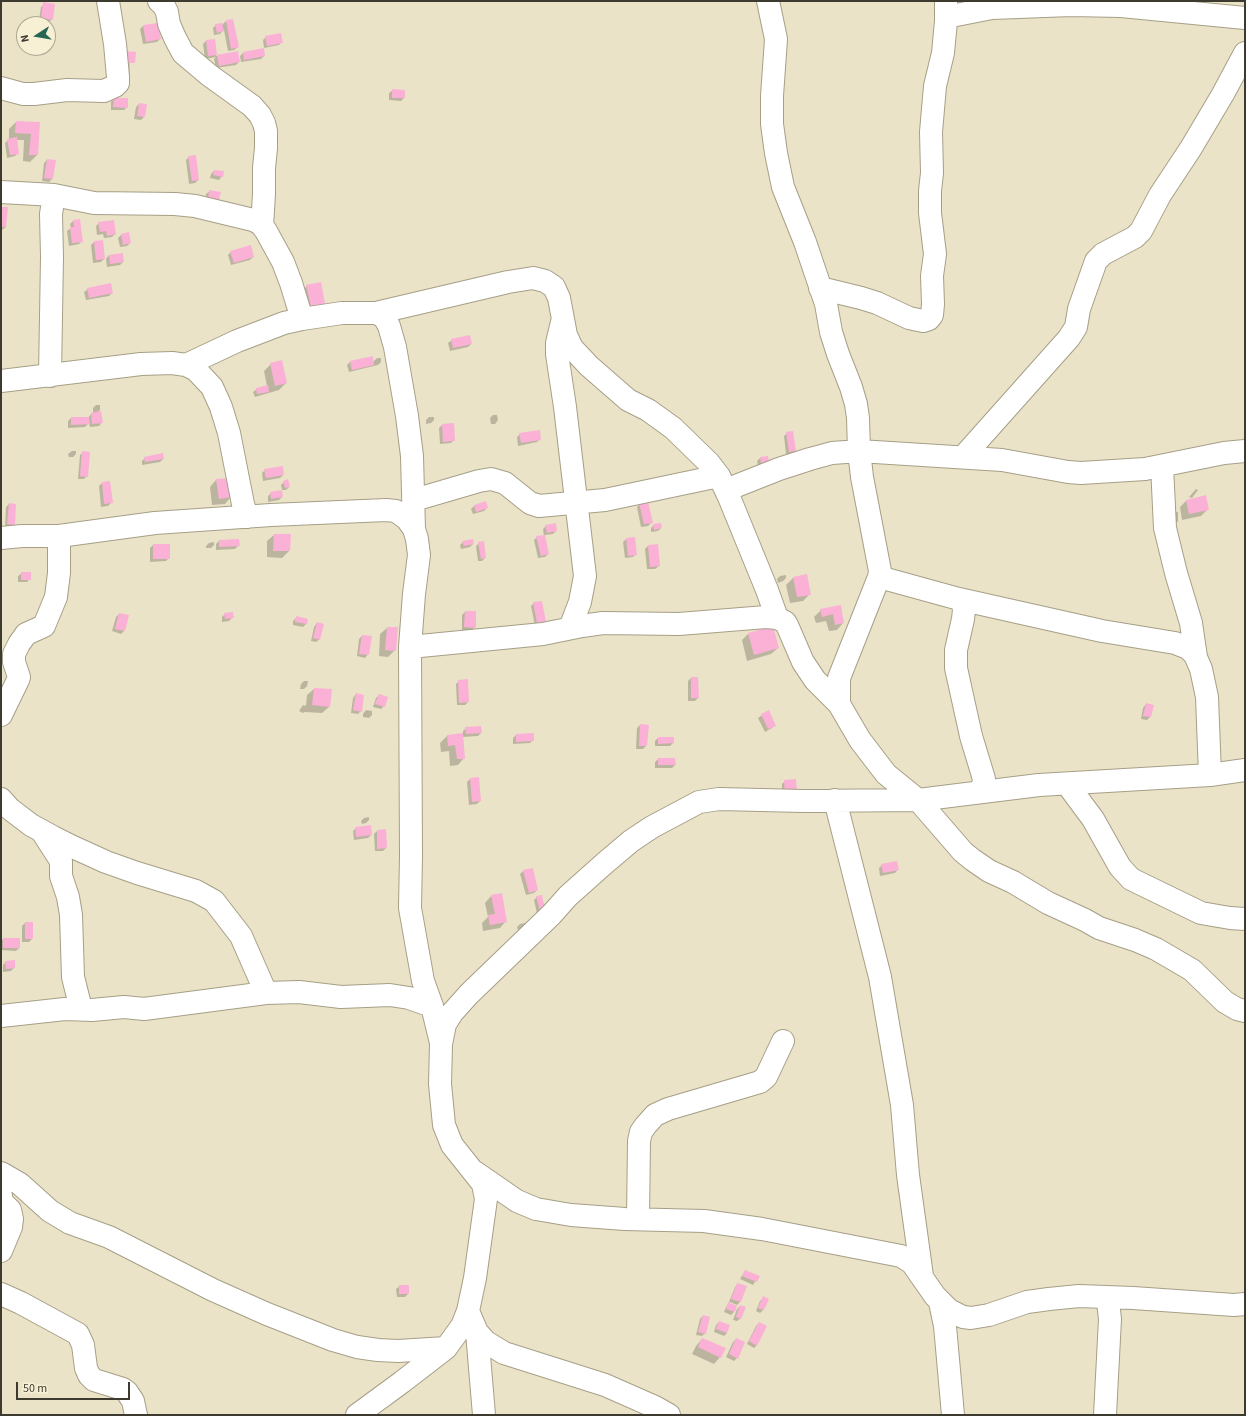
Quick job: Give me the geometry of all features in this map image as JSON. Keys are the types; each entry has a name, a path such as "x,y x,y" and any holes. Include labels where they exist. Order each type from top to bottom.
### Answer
{"street":[{"path":"1,88 23,94 34,94 67,90 104,91 115,86 118,83 118,77 115,44 108,1"},
{"path":"159,1 167,12 172,31 183,53 214,79 252,106 260,115 264,123 266,131 266,148 262,226"},
{"path":"768,1 776,39 772,96 772,124 776,153 783,187 805,242 826,304 831,332 856,404 859,451 880,571 879,577 839,678 839,704"},
{"path":"820,288 877,303 909,318 923,321 932,315 934,304 932,276 935,254 930,213 932,116 935,86 943,53 946,9 1071,5 1122,6 1245,18"},
{"path":"963,457 1069,338 1076,327 1079,309 1096,261 1103,254 1135,237 1141,231 1160,195 1191,148 1219,101 1245,53"},
{"path":"1,192 54,195 94,203 175,204 194,206 254,220 266,231 283,262 302,319"},
{"path":"50,376 52,272 51,214 54,195"},
{"path":"186,365 237,341 284,323 342,313 376,313 508,282 533,278 545,280 554,287 559,298 566,335 572,348 609,385 628,400 648,410 673,428 705,459 722,483 767,590 777,618"},
{"path":"376,313 384,317 388,326 394,347 407,416 412,456 414,529"},
{"path":"563,316 557,343 557,354 565,406 584,576 580,602 570,628"},
{"path":"1,380 50,376 140,364 172,363 186,365 196,370 212,387 221,407 229,433 247,517"},
{"path":"414,500 480,480 491,479 505,483 530,503 539,506 605,500 722,483 780,470 832,453 859,451 1002,460 1081,473 1144,469 1245,450"},
{"path":"1162,466 1165,528 1176,574 1191,623 1196,657 1201,669 1207,697 1210,775"},
{"path":"1,538 22,536 59,536 155,523 386,510 396,511 407,519 414,529 417,538 419,555 410,647 410,908 423,981 432,1006 441,1044"},
{"path":"1,715 19,677 14,662 14,654 26,634 44,626 56,597 59,573 59,536"},
{"path":"879,577 962,600 1102,631 1175,643 1188,648 1196,657"},
{"path":"962,600 964,610 956,650 956,668 984,779 983,785 979,792"},
{"path":"410,647 543,634 603,623 679,624 766,617 782,620 787,625 803,662 815,680 839,704 860,740 886,774 918,800 963,852 978,864 1048,903 1099,928 1135,940 1161,952 1192,970 1225,1002 1237,1009 1245,1011"},
{"path":"357,1415 446,1348 462,1326 468,1311 476,1271 486,1199 483,1184 452,1145 444,1125 440,1084 441,1044 445,1024 452,1013 469,994 552,914 580,884 631,841 678,812 699,802 719,798 918,800 1040,785 1210,775 1245,770"},
{"path":"1067,784 1093,820 1120,867 1131,880 1201,913 1245,919"},
{"path":"1,799 10,809 41,831 106,862 196,891 214,901 241,936 266,993"},
{"path":"835,800 880,977 902,1105 908,1175 922,1276"},
{"path":"41,831 61,861 61,876 68,897 71,915 73,977 81,1009"},
{"path":"1,1016 81,1009 144,1009 266,993 299,992 341,997 390,995 409,998 432,1006"},
{"path":"638,1219 639,1141 641,1132 646,1125 655,1116 668,1109 760,1082 766,1077 783,1041"},
{"path":"474,1172 517,1200 536,1209 571,1215 704,1221 762,1229 901,1256 912,1263 934,1296 940,1302 949,1310 963,1317 971,1318 989,1315 1027,1302 1079,1296 1106,1296 1234,1305 1245,1304"},
{"path":"1,1173 20,1184 50,1211 70,1223 109,1237 213,1290 267,1314 357,1347 398,1351 446,1348"},
{"path":"1,1196 2,1202 10,1210 12,1219 11,1226 1,1251"},
{"path":"1,1294 78,1334 83,1345 86,1368 89,1375 94,1380 123,1389 127,1392 133,1401 136,1415"},
{"path":"1105,1415 1110,1319 1106,1296"},
{"path":"940,1302 945,1326 953,1415"},
{"path":"468,1311 477,1332 484,1415"},
{"path":"477,1332 486,1342 504,1353 605,1385 666,1414"}],"building":[{"path":"43,2 55,4 54,16 41,16"},
{"path":"233,19 239,47 231,49 226,20"},
{"path":"158,23 161,39 146,42 143,25"},
{"path":"222,23 224,31 217,33 215,24"},
{"path":"281,33 283,43 267,46 265,36"},
{"path":"215,39 217,55 208,56 206,40"},
{"path":"264,48 265,56 244,60 243,52"},
{"path":"122,51 136,52 135,63 130,63 130,80 120,80"},
{"path":"238,51 240,62 219,66 217,55"},
{"path":"392,89 405,90 405,98 392,98"},
{"path":"114,98 128,98 128,108 113,107"},
{"path":"139,103 147,104 145,117 137,116"},
{"path":"16,121 40,122 38,155 29,155 31,134 15,133"},
{"path":"17,137 19,154 10,155 7,139"},
{"path":"196,155 199,180 192,181 188,156"},
{"path":"47,159 56,160 53,179 44,178"},
{"path":"214,170 224,171 223,177 213,175"},
{"path":"209,190 221,192 219,200 208,199"},
{"path":"1,207 8,207 6,227 1,227"},
{"path":"80,219 83,242 72,243 70,227 74,227 73,220"},
{"path":"114,220 116,234 107,236 106,231 100,232 98,222"},
{"path":"129,232 131,243 123,245 121,234"},
{"path":"103,240 105,259 96,260 94,241"},
{"path":"251,245 254,257 234,263 230,251"},
{"path":"123,253 124,262 110,264 109,255"},
{"path":"321,282 326,309 312,312 306,285"},
{"path":"111,283 113,293 89,298 87,288"},
{"path":"470,335 472,344 453,348 451,339"},
{"path":"373,356 374,365 352,370 350,361"},
{"path":"282,360 287,383 275,386 270,363"},
{"path":"268,385 269,392 257,394 256,388"},
{"path":"101,411 103,423 92,424 91,413"},
{"path":"71,417 89,417 90,424 71,425"},
{"path":"454,423 455,441 443,442 442,424"},
{"path":"540,430 541,440 521,443 519,433"},
{"path":"793,431 796,451 789,452 786,432"},
{"path":"82,451 90,452 88,477 80,476"},
{"path":"163,453 164,459 145,462 144,457"},
{"path":"768,456 771,472 763,474 760,457"},
{"path":"283,466 284,475 266,478 264,469"},
{"path":"230,478 232,497 219,499 216,479"},
{"path":"288,479 290,487 285,488 283,481"},
{"path":"110,481 113,503 104,504 102,482"},
{"path":"282,490 283,497 271,499 270,492"},
{"path":"1206,495 1209,510 1189,514 1186,500"},
{"path":"486,501 488,508 476,512 474,505"},
{"path":"648,501 653,523 644,524 639,503"},
{"path":"9,503 16,504 15,525 7,524"},
{"path":"556,523 557,531 547,533 545,525"},
{"path":"661,523 662,528 654,530 653,524"},
{"path":"274,534 291,534 290,551 273,551"},
{"path":"545,535 549,554 541,556 536,536"},
{"path":"635,537 637,555 628,556 626,538"},
{"path":"239,539 240,546 219,547 219,540"},
{"path":"473,539 474,544 464,546 462,541"},
{"path":"484,541 486,558 481,559 478,542"},
{"path":"153,544 170,544 170,559 153,559"},
{"path":"658,544 660,566 650,567 648,545"},
{"path":"21,572 31,572 31,580 21,580"},
{"path":"807,574 811,595 797,597 793,577"},
{"path":"542,601 546,622 537,623 533,602"},
{"path":"841,605 844,623 835,625 833,614 822,617 820,609"},
{"path":"465,611 476,611 476,628 464,627"},
{"path":"233,612 234,618 225,619 224,613"},
{"path":"119,613 129,615 125,631 115,629"},
{"path":"296,616 308,619 307,624 295,622"},
{"path":"317,622 324,624 320,640 313,638"},
{"path":"773,626 779,648 754,655 748,633"},
{"path":"387,627 398,627 396,651 385,650"},
{"path":"362,635 372,636 369,655 359,654"},
{"path":"691,677 698,677 699,698 691,698"},
{"path":"468,679 469,702 459,703 458,680"},
{"path":"314,688 332,689 330,707 312,705"},
{"path":"356,693 364,695 362,712 353,710"},
{"path":"379,694 388,697 385,707 375,704"},
{"path":"1146,703 1154,705 1151,717 1143,716"},
{"path":"769,710 776,726 768,729 761,714"},
{"path":"640,724 649,725 647,746 639,746"},
{"path":"481,726 482,733 466,734 465,727"},
{"path":"463,733 465,759 457,759 455,745 448,746 447,735"},
{"path":"534,733 534,741 516,742 516,734"},
{"path":"658,737 674,737 674,743 658,744"},
{"path":"658,758 675,758 676,765 658,765"},
{"path":"479,777 481,801 472,802 470,778"},
{"path":"796,779 797,795 785,796 784,780"},
{"path":"371,825 372,835 356,837 355,827"},
{"path":"386,829 387,848 377,849 377,830"},
{"path":"897,861 899,870 883,873 881,864"},
{"path":"533,868 538,890 529,893 523,870"},
{"path":"502,893 507,922 490,925 488,915 495,914 491,895"},
{"path":"542,895 546,914 541,915 536,896"},
{"path":"25,922 33,922 33,939 25,939"},
{"path":"3,938 20,938 20,948 3,948"},
{"path":"15,960 15,968 6,969 5,961"},
{"path":"745,1270 760,1276 757,1282 742,1276"},
{"path":"737,1283 747,1286 741,1302 731,1299"},
{"path":"399,1285 409,1285 409,1294 399,1294"},
{"path":"763,1296 769,1299 764,1310 758,1308"},
{"path":"728,1302 737,1306 735,1312 726,1309"},
{"path":"740,1305 746,1307 741,1319 736,1317"},
{"path":"703,1315 710,1317 706,1334 698,1332"},
{"path":"719,1321 730,1325 727,1333 716,1329"},
{"path":"759,1322 767,1326 757,1346 749,1341"},
{"path":"702,1338 726,1348 721,1358 698,1347"},
{"path":"736,1338 745,1342 738,1359 729,1354"}]}
